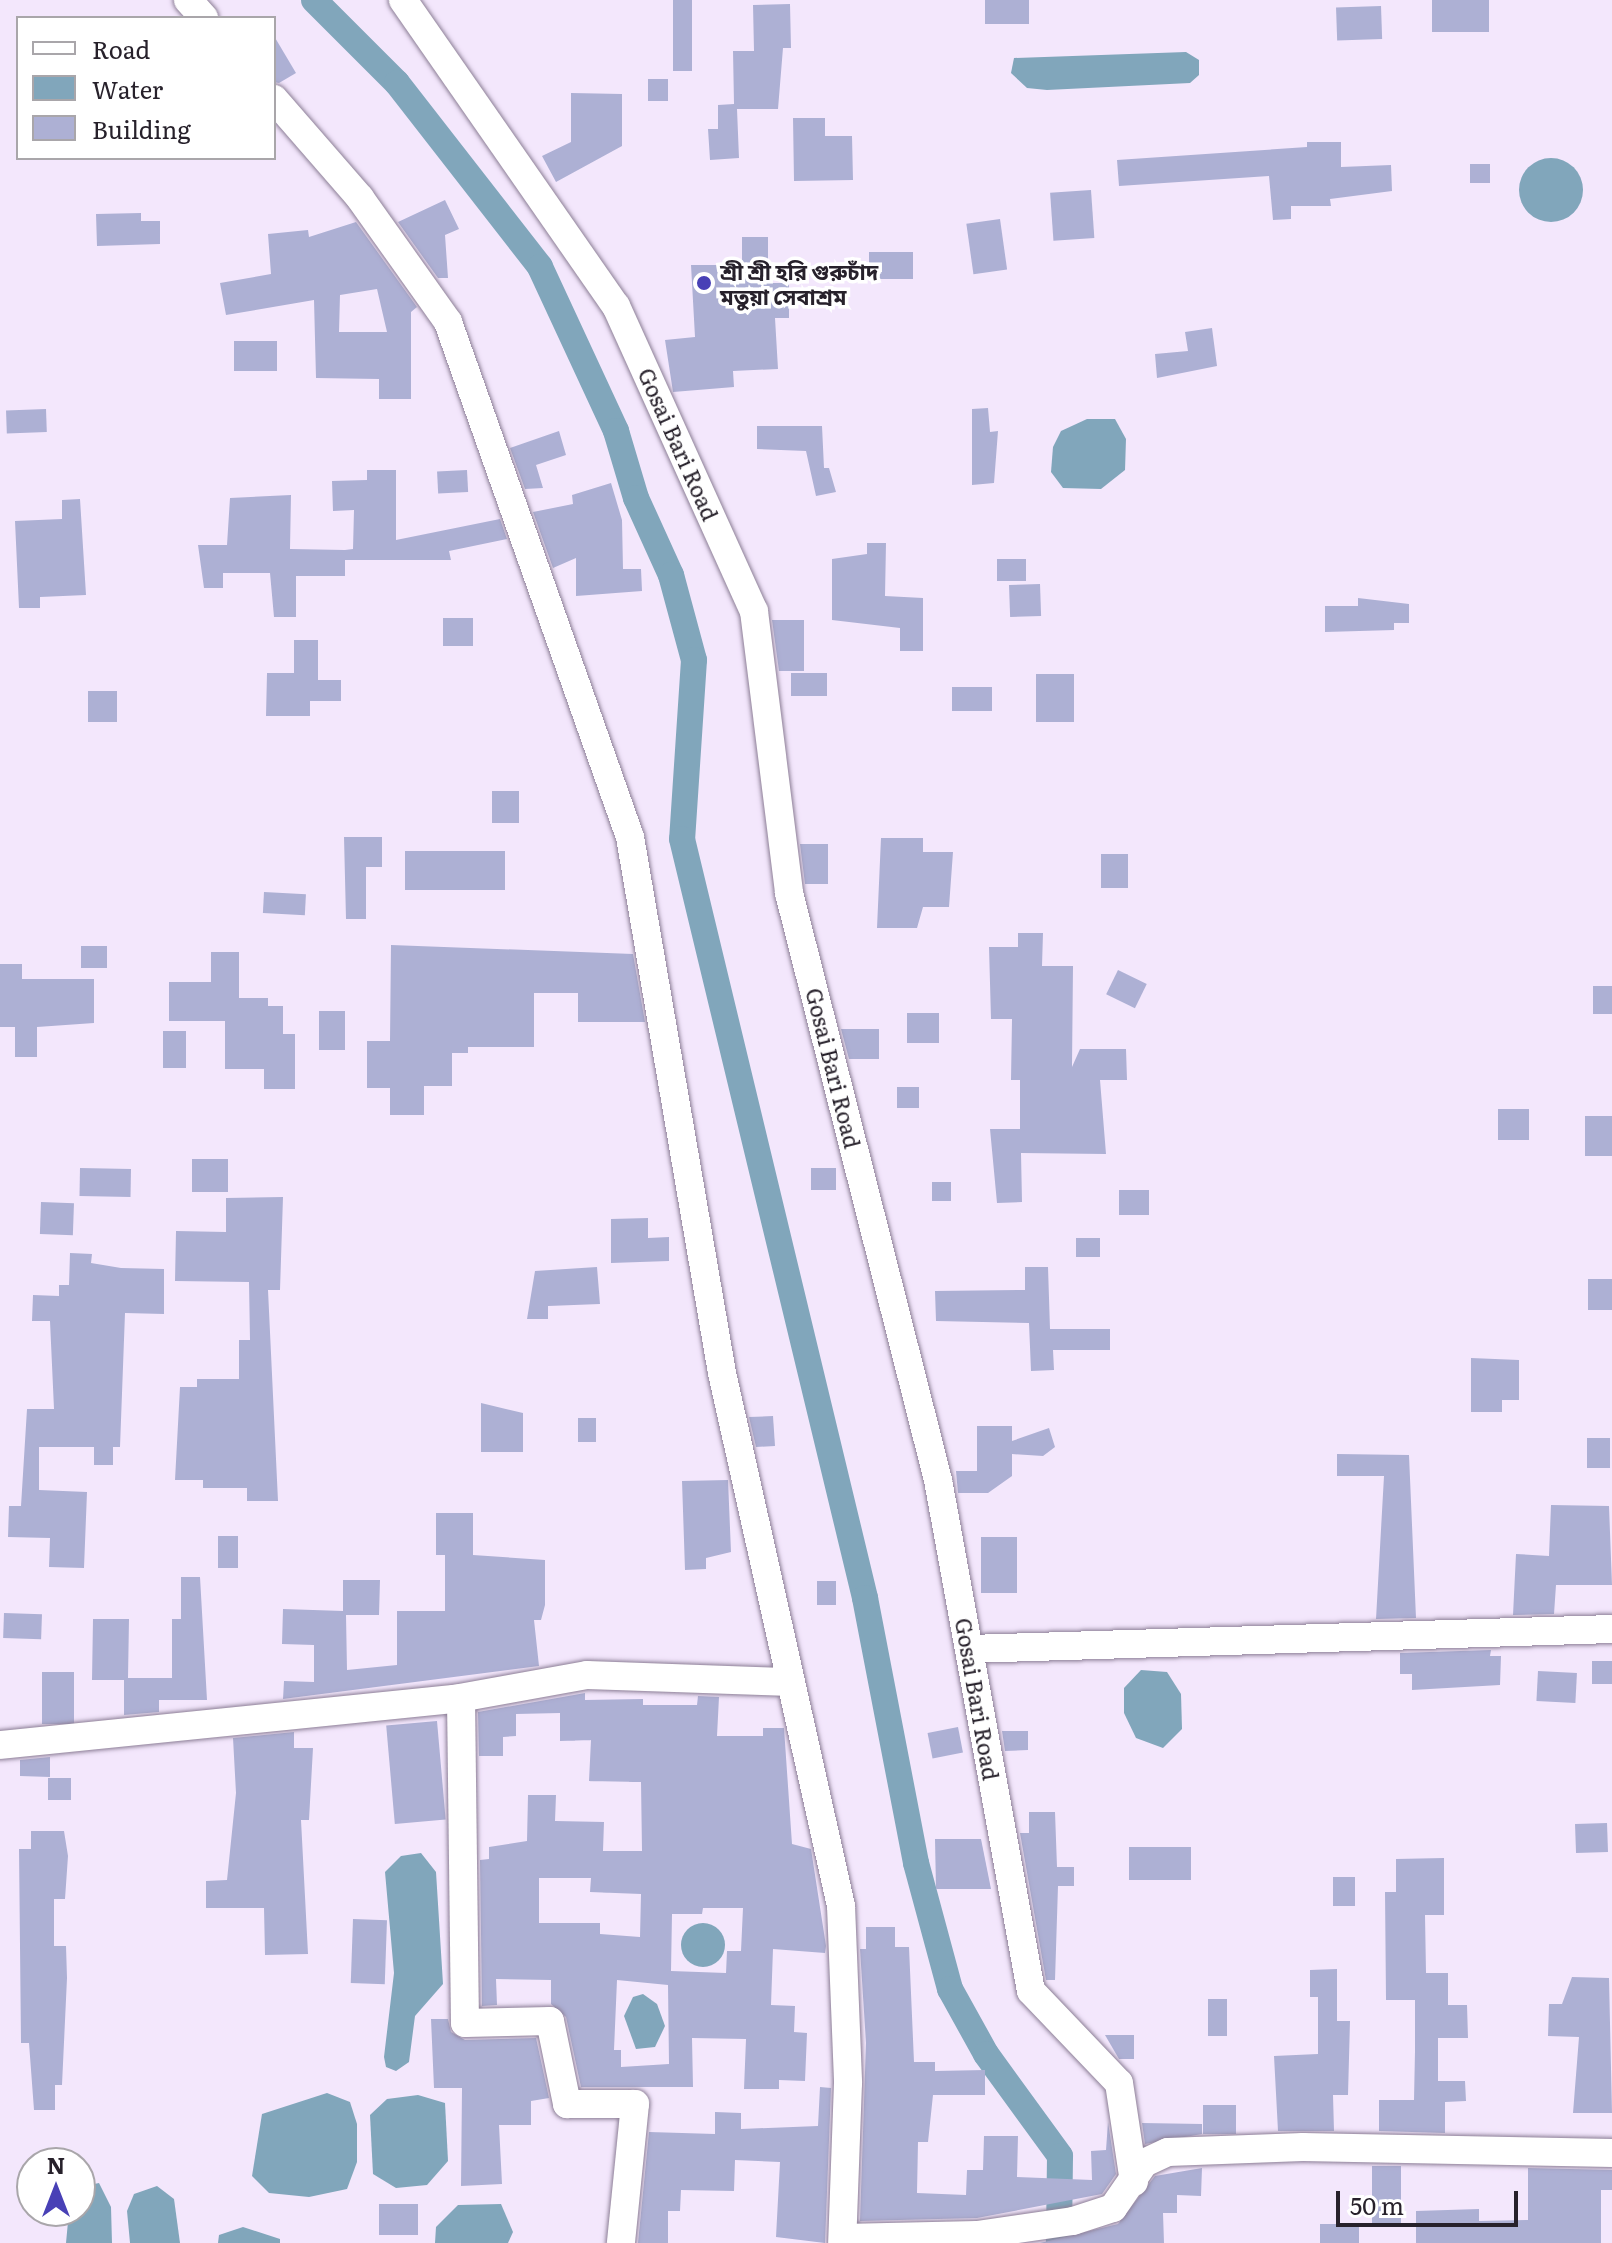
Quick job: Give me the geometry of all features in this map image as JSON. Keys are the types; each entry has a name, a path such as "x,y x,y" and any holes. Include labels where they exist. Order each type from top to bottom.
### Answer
{"street":[{"path":"188,0 202,16"},
{"name":"Gosai Bari Road","path":"403,0 616,306 754,611 789,893 938,1480 1031,1991 1119,2083 1134,2182"},
{"path":"276,101 360,198 448,322 630,837 722,1373 841,1906 848,2083 842,2241 977,2235 1019,2226 1073,2221 1113,2208 1134,2182 1144,2163 1168,2152 1303,2147 1612,2153"},
{"path":"969,1649 1612,1629"},
{"path":"0,1745 461,1698 587,1675 791,1682"},
{"path":"461,1698 465,2023 550,2021 567,2104 635,2104 621,2243"}],"water":[{"path":"1186,52 1199,60 1199,75 1190,83 1047,90 1027,88 1011,73 1014,58"},
{"path":"1551,158 1569,164 1577,172 1583,190 1577,208 1569,216 1551,222 1533,216 1525,208 1519,190 1525,172 1533,164"},
{"path":"1087,419 1115,419 1126,439 1125,470 1101,489 1063,488 1051,472 1053,447 1061,431"},
{"path":"1141,1670 1167,1672 1181,1694 1182,1729 1163,1748 1136,1738 1124,1713 1124,1688"},
{"path":"421,1853 436,1872 443,1984 415,2016 409,2062 396,2071 386,2067 384,2057 394,1973 385,1872 401,1856"},
{"path":"703,1923 718,1930 725,1945 718,1960 703,1967 688,1960 681,1945 688,1930"},
{"path":"643,1994 657,2004 665,2026 655,2047 636,2049 624,2016 633,1997"},
{"path":"327,2093 350,2102 357,2124 357,2162 347,2189 309,2197 269,2193 252,2176 262,2114"},
{"path":"418,2095 445,2103 448,2161 427,2185 396,2188 373,2174 370,2115 387,2099"},
{"path":"99,2183 111,2207 112,2243 66,2243 68,2227 96,2227 96,2184"},
{"path":"157,2186 174,2199 180,2243 130,2243 127,2211 134,2194"},
{"path":"501,2204 513,2232 508,2243 435,2243 436,2227 458,2205"},
{"path":"243,2227 280,2239 280,2243 218,2243 219,2235"}],"building":[{"path":"673,0 692,0 692,71 673,71"},
{"path":"985,0 1029,0 1029,24 985,24"},
{"path":"1432,0 1489,0 1489,32 1432,32"},
{"path":"790,4 791,48 783,48 778,109 737,109 739,158 710,160 708,129 718,129 718,105 734,104 733,51 754,51 753,5"},
{"path":"1381,6 1382,39 1337,41 1336,8"},
{"path":"276,39 296,73 276,82"},
{"path":"648,79 668,79 668,101 648,101"},
{"path":"571,93 622,94 622,146 556,182 542,156 571,142"},
{"path":"793,118 825,118 825,136 852,136 853,180 794,181"},
{"path":"1307,142 1341,142 1341,167 1391,165 1392,191 1330,199 1331,206 1291,206 1291,219 1273,220 1269,176 1119,186 1117,160 1307,147"},
{"path":"1470,164 1490,164 1490,183 1470,183"},
{"path":"1091,190 1094,238 1053,241 1050,193"},
{"path":"445,200 459,229 445,235 448,278 438,278 398,222"},
{"path":"141,213 141,221 160,221 160,244 97,246 96,214"},
{"path":"1000,219 1007,270 973,274 966,224"},
{"path":"356,222 417,307 411,312 411,399 379,399 379,379 316,378 314,300 226,315 220,283 271,274 268,234 308,230 309,237","holes":["377,289 387,332 339,332 340,295"]},
{"path":"742,237 768,237 768,283 789,283 789,318 775,318 778,369 733,371 734,387 673,392 665,340 695,337 691,265 742,265"},
{"path":"869,252 913,252 913,279 869,279"},
{"path":"1212,328 1217,366 1157,378 1155,354 1188,351 1185,332"},
{"path":"234,341 277,341 277,371 234,371"},
{"path":"988,408 990,432 998,431 994,483 972,485 972,409"},
{"path":"46,409 47,432 7,433 6,410"},
{"path":"757,426 822,426 824,468 829,468 836,492 816,496 806,451 757,449"},
{"path":"559,431 566,455 536,465 543,488 525,489 510,448"},
{"path":"367,470 396,470 396,540 500,519 507,539 449,551 451,560 345,560 345,576 296,576 296,617 274,617 270,573 223,573 223,588 204,588 198,545 227,545 230,498 291,495 290,549 353,549 354,510 333,511 332,481 367,480"},
{"path":"467,470 468,492 438,494 437,472"},
{"path":"611,483 622,520 623,569 641,569 642,591 576,596 576,558 553,568 533,512 573,504 572,495"},
{"path":"80,499 86,595 40,597 40,608 19,608 15,521 62,519 62,500"},
{"path":"867,543 886,543 885,596 923,598 923,651 900,651 900,628 832,620 832,559 867,554"},
{"path":"997,559 1026,559 1026,581 997,581"},
{"path":"1040,584 1041,616 1010,617 1009,585"},
{"path":"1358,598 1409,604 1409,623 1394,623 1394,630 1325,632 1325,606 1358,606"},
{"path":"443,618 473,618 473,646 443,646"},
{"path":"772,620 804,620 804,671 779,671"},
{"path":"294,640 318,640 318,680 341,680 341,701 310,701 310,716 266,716 267,673 294,673"},
{"path":"791,673 827,673 827,696 791,696"},
{"path":"1036,674 1074,674 1074,722 1036,722"},
{"path":"952,687 992,687 992,711 952,711"},
{"path":"88,691 117,691 117,722 88,722"},
{"path":"492,791 519,791 519,823 492,823"},
{"path":"344,837 382,837 382,867 366,867 366,919 346,919"},
{"path":"881,838 923,838 923,852 953,852 949,907 923,907 917,928 877,928"},
{"path":"800,844 828,844 828,884 805,884"},
{"path":"405,851 505,851 505,890 405,890"},
{"path":"1101,854 1128,854 1128,888 1101,888"},
{"path":"264,892 306,894 305,915 263,913"},
{"path":"1018,933 1043,933 1042,966 1073,966 1072,1067 1080,1049 1126,1049 1127,1080 1100,1080 1106,1154 1021,1153 1022,1202 997,1203 990,1129 1020,1129 1020,1080 1011,1080 1012,1019 991,1019 989,947 1018,947"},
{"path":"391,945 633,954 645,1022 578,1022 578,993 534,993 534,1047 468,1047 468,1053 452,1053 452,1086 424,1086 424,1115 390,1115 390,1088 367,1088 367,1041 390,1041"},
{"path":"81,946 107,946 107,968 81,968"},
{"path":"211,952 239,952 239,998 268,998 268,1006 283,1006 283,1034 295,1034 295,1089 264,1089 264,1069 225,1069 225,1021 169,1021 169,982 211,982"},
{"path":"0,964 22,964 22,979 94,979 94,1023 37,1027 37,1057 15,1057 15,1027 0,1027"},
{"path":"1118,970 1147,984 1135,1008 1106,994"},
{"path":"1593,986 1612,986 1612,1014 1593,1014"},
{"path":"319,1011 345,1011 345,1050 319,1050"},
{"path":"907,1013 939,1013 939,1043 907,1043"},
{"path":"841,1029 879,1029 879,1059 849,1059"},
{"path":"163,1031 186,1031 186,1068 163,1068"},
{"path":"897,1087 919,1087 919,1108 897,1108"},
{"path":"1498,1109 1529,1109 1529,1140 1498,1140"},
{"path":"1585,1116 1612,1116 1612,1156 1585,1156"},
{"path":"192,1159 228,1159 228,1192 192,1192"},
{"path":"80,1168 131,1169 131,1197 80,1196"},
{"path":"811,1168 836,1168 836,1190 811,1190"},
{"path":"932,1182 951,1182 951,1201 932,1201"},
{"path":"1119,1190 1149,1190 1149,1215 1119,1215"},
{"path":"283,1197 280,1290 268,1290 278,1501 247,1501 247,1488 203,1488 203,1480 175,1480 180,1387 197,1387 197,1379 239,1379 239,1340 250,1340 249,1282 175,1281 176,1231 226,1232 226,1198"},
{"path":"41,1202 74,1203 73,1235 40,1234"},
{"path":"648,1218 648,1238 669,1237 669,1261 611,1263 611,1219"},
{"path":"1076,1238 1100,1238 1100,1257 1076,1257"},
{"path":"70,1253 92,1254 91,1263 121,1268 164,1269 164,1314 125,1313 120,1447 113,1447 113,1465 94,1465 94,1447 39,1447 39,1490 87,1492 84,1568 49,1567 50,1538 8,1537 9,1506 21,1506 27,1409 54,1409 50,1321 32,1321 33,1295 59,1296 59,1285 69,1285"},
{"path":"597,1267 600,1304 548,1306 548,1319 527,1319 535,1271"},
{"path":"1025,1267 1048,1267 1050,1329 1110,1329 1110,1350 1053,1350 1054,1370 1031,1371 1029,1323 936,1321 935,1291 1025,1290"},
{"path":"1588,1279 1612,1279 1612,1310 1588,1310"},
{"path":"1471,1358 1519,1360 1519,1400 1502,1400 1502,1412 1471,1412"},
{"path":"481,1403 523,1413 523,1452 481,1452"},
{"path":"773,1416 775,1446 756,1447 749,1417"},
{"path":"578,1418 596,1418 596,1442 578,1442"},
{"path":"977,1426 1012,1426 1012,1441 1049,1428 1055,1447 1043,1456 1012,1454 1012,1476 988,1493 958,1493 956,1471 977,1471"},
{"path":"1587,1438 1610,1438 1610,1468 1587,1468"},
{"path":"1337,1454 1409,1455 1416,1618 1376,1619 1384,1476 1337,1476"},
{"path":"728,1480 731,1552 706,1558 706,1569 685,1570 682,1481"},
{"path":"1551,1505 1609,1506 1612,1585 1556,1585 1554,1614 1513,1615 1516,1554 1549,1556"},
{"path":"436,1513 473,1513 473,1555 545,1560 545,1605 541,1620 534,1620 539,1666 283,1699 284,1681 314,1682 314,1645 282,1644 283,1609 343,1611 343,1580 380,1580 379,1615 346,1615 347,1670 397,1665 397,1611 445,1611 445,1555 436,1555"},
{"path":"218,1536 238,1536 238,1568 218,1568"},
{"path":"981,1537 1017,1537 1017,1593 981,1593"},
{"path":"181,1577 200,1577 207,1700 159,1700 159,1712 124,1715 124,1680 92,1680 93,1619 129,1619 128,1678 172,1678 172,1619 181,1619"},
{"path":"817,1581 836,1581 836,1605 817,1605"},
{"path":"4,1613 42,1614 41,1639 3,1638"},
{"path":"1491,1650 1490,1656 1501,1656 1500,1685 1412,1690 1412,1674 1400,1674 1400,1653"},
{"path":"1592,1661 1612,1661 1612,1684 1592,1684"},
{"path":"1538,1671 1577,1673 1575,1703 1536,1701"},
{"path":"42,1672 74,1672 74,1724 42,1724"},
{"path":"585,1693 585,1700 643,1699 643,1705 697,1705 698,1696 719,1697 717,1736 763,1736 763,1728 784,1728 792,1844 811,1849 826,1946 825,1953 773,1949 771,2005 795,2006 794,2032 807,2033 805,2081 779,2080 779,2089 744,2089 746,2039 692,2038 693,2087 581,2087 566,2017 551,2004 551,1980 496,1979 497,2005 482,2006 480,1860 489,1859 489,1847 527,1841 528,1795 556,1795 555,1821 604,1822 603,1851 642,1851 641,1782 589,1781 591,1740 560,1741 560,1713 516,1714 516,1736 503,1737 503,1756 479,1756 478,1712","holes":["539,1878 591,1878 590,1892 641,1894 640,1937 600,1934 600,1923 539,1923","703,1908 743,1908 741,1951 727,1951 726,1973 671,1971 672,1914 702,1914","617,1980 668,1985 669,2064 621,2067 621,2050 614,2050"]},
{"path":"437,1721 446,1820 395,1824 386,1725"},
{"path":"958,1727 963,1753 933,1758 928,1733"},
{"path":"1002,1731 1028,1731 1028,1750 1005,1751"},
{"path":"294,1732 294,1748 313,1748 309,1820 301,1820 308,1954 265,1955 264,1908 206,1908 206,1881 227,1880 236,1793 233,1738"},
{"path":"50,1757 50,1777 20,1776 20,1760"},
{"path":"48,1778 71,1778 71,1800 48,1800"},
{"path":"1029,1812 1055,1812 1057,1867 1074,1867 1074,1886 1058,1886 1055,1980 1046,1980 1020,1833 1029,1833"},
{"path":"1607,1823 1608,1852 1576,1853 1575,1824"},
{"path":"31,1831 64,1831 68,1856 65,1899 54,1899 54,1946 66,1946 67,1978 62,2085 55,2085 55,2110 34,2110 29,2043 21,2043 19,1849 31,1849"},
{"path":"935,1839 981,1839 991,1889 936,1889"},
{"path":"1129,1847 1191,1847 1191,1880 1129,1880"},
{"path":"1444,1858 1444,1915 1425,1915 1426,1973 1448,1973 1448,2005 1467,2005 1468,2038 1438,2038 1438,2081 1465,2081 1466,2101 1445,2102 1445,2133 1379,2131 1379,2100 1414,2100 1415,2000 1386,2000 1385,1892 1396,1892 1396,1859"},
{"path":"1333,1877 1355,1877 1355,1906 1333,1906"},
{"path":"353,1919 387,1920 385,1984 351,1983"},
{"path":"866,1927 895,1927 895,1947 909,1947 914,2062 935,2062 935,2071 985,2070 985,2095 933,2095 928,2142 918,2142 917,2193 966,2195 967,2170 983,2170 984,2136 1018,2136 1017,2177 1092,2180 1091,2151 1106,2150 1108,2122 1116,2174 1102,2194 977,2218 860,2221 866,2043 860,1949 866,1949"},
{"path":"1337,1969 1337,2021 1350,2021 1348,2095 1333,2095 1334,2131 1278,2131 1274,2056 1318,2054 1318,1997 1310,1997 1310,1970"},
{"path":"1572,1977 1609,1978 1612,2113 1573,2113 1579,2037 1548,2036 1549,2004 1562,2004"},
{"path":"1208,1999 1227,1999 1227,2036 1208,2036"},
{"path":"431,2019 448,2019 451,2032 465,2040 536,2038 549,2098 531,2101 531,2125 499,2125 502,2184 461,2186 462,2088 434,2088"},
{"path":"1105,2035 1134,2035 1134,2059 1119,2059"},
{"path":"820,2087 831,2088 825,2243 776,2237 780,2162 735,2160 734,2191 681,2190 680,2211 668,2211 668,2243 638,2243 649,2132 715,2134 715,2112 741,2113 741,2129 818,2126"},
{"path":"1203,2105 1236,2105 1236,2134 1203,2134"},
{"path":"1142,2123 1202,2124 1202,2134 1145,2144"},
{"path":"1372,2166 1401,2166 1401,2225 1372,2225"},
{"path":"1202,2168 1201,2196 1177,2195 1177,2213 1163,2213 1164,2243 1040,2243 1118,2224 1155,2176"},
{"path":"1528,2168 1612,2170 1612,2190 1601,2190 1601,2243 1416,2243 1416,2211 1479,2209 1479,2221 1528,2220"},
{"path":"379,2204 418,2204 418,2235 379,2235"},
{"path":"1320,2224 1359,2224 1359,2243 1320,2243"}],"waterway":[{"path":"314,0 397,83 540,267 616,431 636,498 671,575 694,660 682,839 865,1598 916,1863 950,1989 986,2054 1060,2156 1059,2243"}],"place":[{"name":"শ্রী শ্রী হরি গুরুচাঁদ মতুয়া সেবাশ্রম","path":"704,283"}]}
